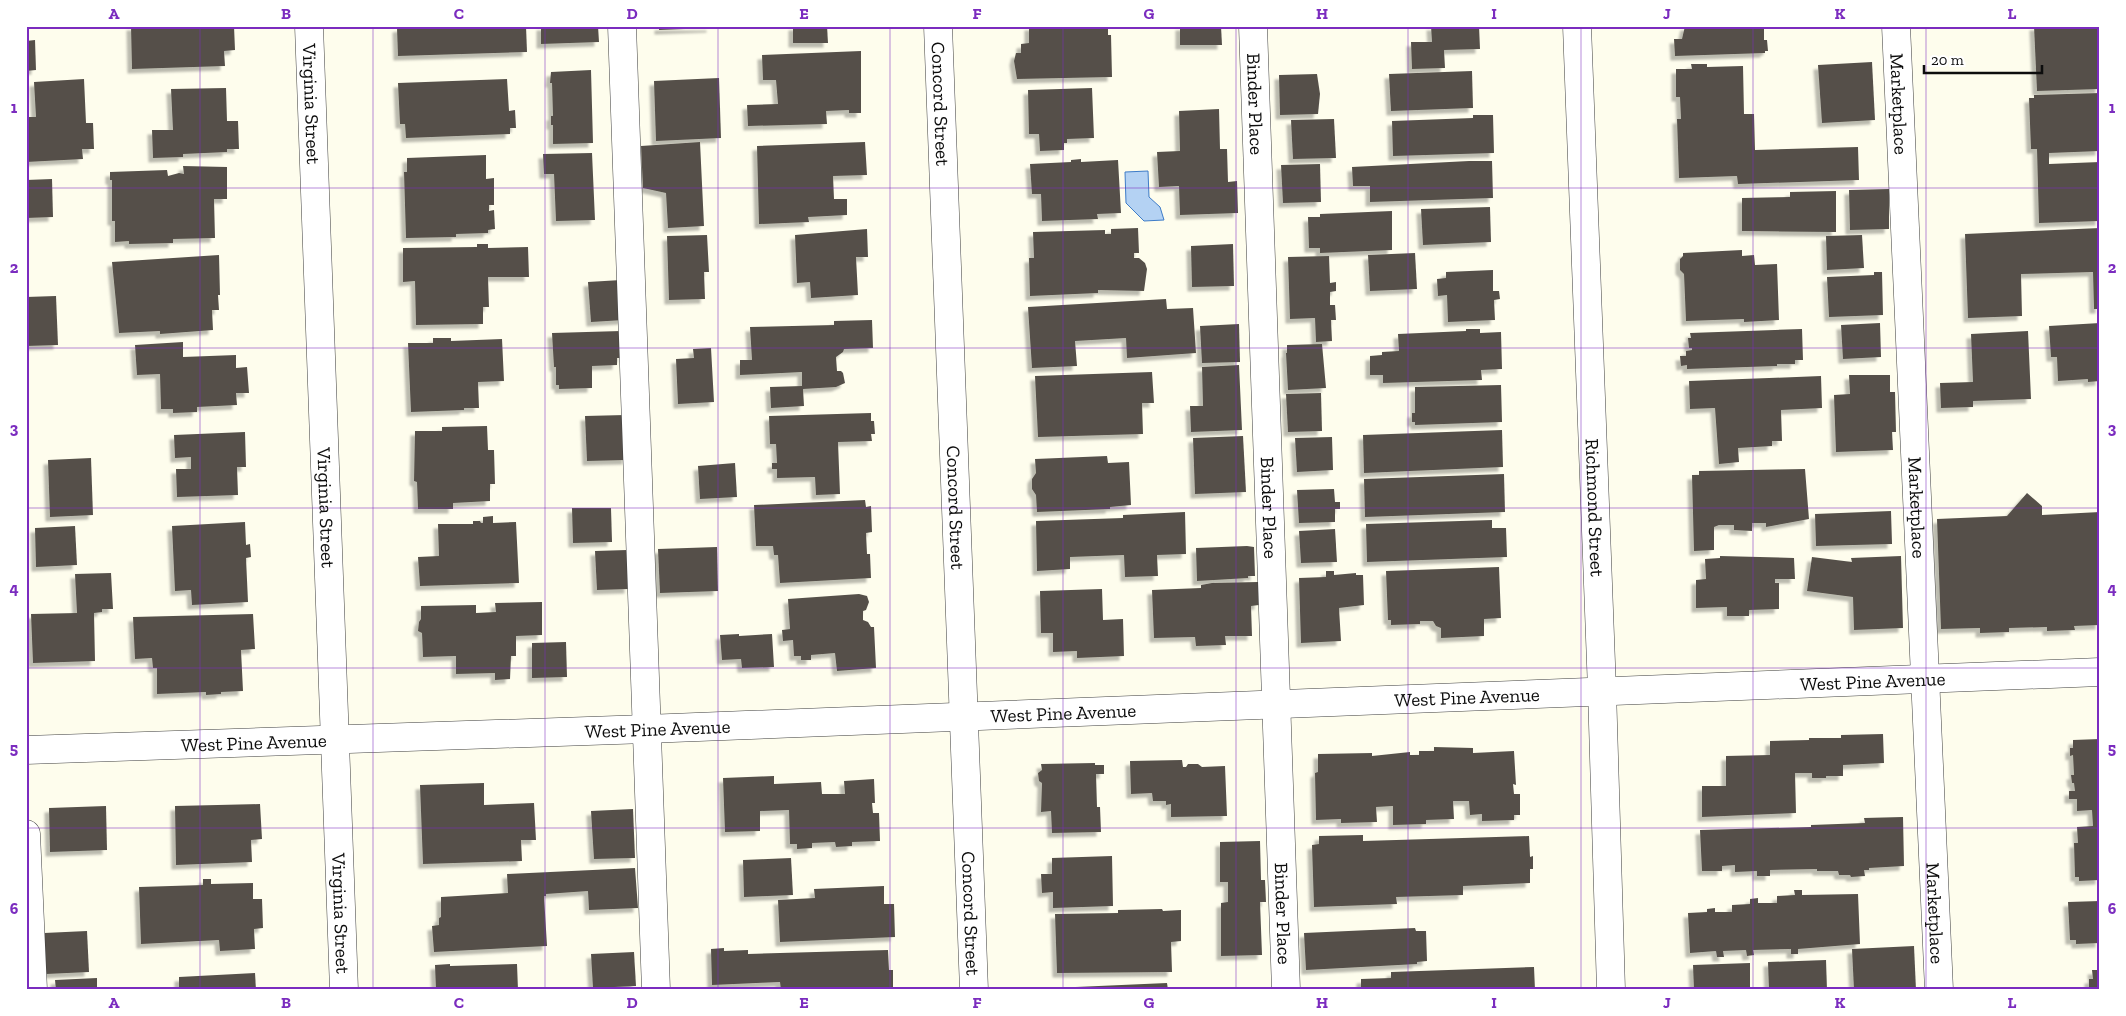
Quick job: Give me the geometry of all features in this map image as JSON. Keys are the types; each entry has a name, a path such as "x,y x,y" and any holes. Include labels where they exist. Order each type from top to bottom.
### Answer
{"street":[{"name":"Virginia Street","path":"309,26 344,990"},
{"path":"622,26 656,990"},
{"name":"Concord Street","path":"938,26 974,990"},
{"name":"Binder Place","path":"1253,26 1286,990"},
{"name":"Richmond Street","path":"1576,26 1602,690 1611,990"},
{"name":"Marketplace","path":"1896,26 1939,990"},
{"name":"West Pine Avenue","path":"26,750 646,729 964,715 2100,672"},
{"path":"26,834 33,990"}],"water":[{"path":"1148,171 1149,197 1160,207 1164,220 1144,221 1126,203 1125,172"}],"building":[{"path":"131,26 234,26 235,50 224,51 225,66 132,69"},
{"path":"410,26 526,26 527,52 398,56 397,28"},
{"path":"541,26 598,26 599,42 541,44"},
{"path":"659,26 711,26 711,28 659,30"},
{"path":"793,26 827,26 828,43 793,43"},
{"path":"1029,26 1108,26 1108,35 1111,35 1112,77 1017,79 1014,61 1016,53 1021,53 1021,44 1029,43"},
{"path":"1180,26 1221,26 1222,45 1180,45"},
{"path":"1431,26 1479,26 1480,49 1444,50 1445,68 1412,69 1411,42 1432,42"},
{"path":"1685,26 1764,26 1764,40 1767,40 1768,51 1765,51 1765,53 1675,56 1674,39 1682,39"},
{"path":"2034,26 2100,26 2100,89 2037,91"},
{"path":"35,40 36,70 26,71 26,41"},
{"path":"861,51 861,113 849,113 849,110 826,111 827,124 748,126 747,105 778,104 776,80 763,80 762,55"},
{"path":"1872,62 1875,120 1822,123 1818,65"},
{"path":"1691,64 1707,64 1707,67 1743,66 1744,114 1754,114 1755,150 1858,147 1859,180 1738,184 1737,176 1679,178 1677,119 1681,119 1680,97 1676,97 1676,69 1692,69"},
{"path":"591,70 593,143 553,144 551,72"},
{"path":"1472,71 1473,108 1391,111 1389,74"},
{"path":"1317,74 1320,94 1318,114 1280,115 1279,75"},
{"path":"719,78 721,138 656,141 654,81"},
{"path":"84,79 86,123 93,123 94,149 82,149 83,159 26,162 26,117 36,117 34,82"},
{"path":"507,79 509,111 515,110 516,128 510,128 510,134 406,138 405,124 400,124 398,83"},
{"path":"226,88 227,121 238,121 239,149 227,149 227,152 183,154 183,157 153,158 152,130 173,130 171,89"},
{"path":"1092,88 1094,138 1067,139 1067,143 1064,143 1064,150 1040,151 1039,134 1029,134 1028,90"},
{"path":"2100,93 2100,151 2049,153 2049,164 2100,162 2100,221 2039,223 2037,149 2031,149 2029,98 2034,98 2034,95"},
{"path":"1219,109 1220,149 1227,149 1228,182 1237,181 1238,213 1180,215 1179,186 1159,187 1157,152 1180,151 1179,111"},
{"path":"1473,115 1493,115 1494,153 1393,156 1392,121 1473,118"},
{"path":"1334,119 1336,158 1293,159 1291,120"},
{"path":"700,142 704,226 668,228 666,193 643,188 641,146"},
{"path":"865,142 867,175 833,176 834,199 847,199 847,215 808,217 809,222 759,224 757,146"},
{"path":"592,153 595,220 556,221 554,174 544,174 543,154"},
{"path":"486,155 486,179 494,178 494,205 489,205 489,211 494,210 495,229 488,230 488,233 456,234 456,237 406,238 404,172 407,172 407,158"},
{"path":"1081,159 1081,162 1118,160 1121,213 1097,214 1098,219 1042,221 1041,194 1032,194 1030,164 1071,162 1071,160"},
{"path":"1492,161 1493,198 1370,202 1370,186 1353,186 1352,167"},
{"path":"1320,164 1321,202 1283,203 1281,165"},
{"path":"183,166 227,167 227,199 214,199 215,238 173,239 173,243 129,244 129,241 115,242 110,172 167,170 168,176 179,173 184,174"},
{"path":"52,179 53,217 26,218 26,180"},
{"path":"1889,189 1889,229 1850,230 1849,190"},
{"path":"1836,191 1836,232 1742,231 1742,198 1790,197 1790,192"},
{"path":"1490,207 1491,242 1423,245 1421,209"},
{"path":"1392,211 1392,250 1320,253 1320,248 1309,248 1308,217 1320,217 1320,214"},
{"path":"1138,228 1139,253 1134,253 1134,258 1139,258 1145,263 1147,269 1144,291 1098,290 1098,293 1030,296 1029,258 1034,258 1033,232 1105,230 1105,234 1111,234 1111,229"},
{"path":"2100,228 2100,309 2094,309 2093,272 2021,274 2022,316 1968,318 1965,234"},
{"path":"867,229 868,257 856,257 858,295 811,298 810,282 797,283 795,235"},
{"path":"707,235 709,272 704,272 705,299 669,300 667,236"},
{"path":"1862,235 1864,268 1827,270 1826,236"},
{"path":"477,244 488,244 488,248 528,247 529,277 488,277 489,307 483,307 483,324 416,325 415,281 403,282 403,248 477,247"},
{"path":"1233,244 1234,286 1192,287 1191,246"},
{"path":"1742,250 1742,256 1754,255 1755,265 1777,264 1779,320 1744,322 1744,319 1686,321 1684,274 1680,270 1680,259 1683,253"},
{"path":"1415,253 1417,289 1370,291 1368,255"},
{"path":"219,255 219,310 212,310 213,330 160,334 160,331 119,333 112,262"},
{"path":"1329,256 1330,283 1336,282 1336,291 1330,292 1330,305 1335,305 1336,320 1331,320 1332,341 1316,342 1315,318 1290,319 1288,257"},
{"path":"1493,270 1493,291 1499,291 1500,299 1494,300 1495,320 1448,322 1447,295 1438,296 1437,279 1446,278 1446,272"},
{"path":"1874,272 1882,272 1883,315 1829,317 1827,277 1874,275"},
{"path":"621,280 624,320 591,322 588,282"},
{"path":"56,296 58,345 26,346 26,297"},
{"path":"1166,299 1167,309 1193,308 1196,353 1127,358 1126,338 1075,341 1077,366 1032,368 1028,307"},
{"path":"872,320 873,348 844,349 836,357 837,371 843,373 845,383 836,387 803,389 804,406 771,408 770,387 802,386 802,372 740,375 740,360 752,360 750,327 834,325 834,321"},
{"path":"1880,323 1881,357 1843,359 1841,325"},
{"path":"2100,323 2100,381 2088,382 2088,379 2058,381 2057,357 2051,357 2049,326"},
{"path":"1239,324 1240,362 1202,363 1200,326"},
{"path":"1466,329 1480,329 1480,333 1501,332 1502,369 1481,370 1482,380 1383,383 1383,375 1370,375 1370,356 1382,355 1382,352 1399,351 1398,334 1466,331"},
{"path":"1802,329 1803,360 1795,360 1795,364 1687,369 1687,365 1681,366 1680,356 1686,356 1686,351 1692,350 1692,348 1689,348 1688,338 1691,338 1690,333"},
{"path":"621,331 622,358 617,358 617,365 592,366 592,388 559,389 559,385 556,385 552,333"},
{"path":"2028,331 2031,399 1973,401 1973,407 1941,408 1940,383 1973,382 1971,334"},
{"path":"433,338 451,338 451,341 502,339 504,381 478,382 479,408 411,412 408,343 433,343"},
{"path":"183,342 183,357 236,355 236,368 247,367 249,393 236,393 237,405 197,407 197,412 173,413 173,409 161,409 160,374 137,375 135,345"},
{"path":"1322,344 1326,388 1288,390 1287,345"},
{"path":"711,348 714,402 678,404 676,359 694,358 693,349"},
{"path":"1239,365 1242,430 1191,432 1190,406 1203,406 1202,367"},
{"path":"1152,372 1154,403 1142,403 1143,434 1038,437 1035,376"},
{"path":"1849,375 1890,375 1890,392 1895,392 1896,432 1892,432 1893,450 1836,452 1834,395 1850,394"},
{"path":"1821,376 1822,408 1781,410 1782,441 1772,441 1772,446 1738,448 1739,462 1719,464 1715,408 1690,409 1689,381"},
{"path":"1501,385 1502,422 1415,425 1415,422 1412,422 1412,413 1415,413 1415,387"},
{"path":"1321,393 1322,431 1288,432 1286,394"},
{"path":"871,413 875,434 871,434 872,441 838,442 840,494 816,495 815,477 777,478 777,469 772,469 772,463 777,463 776,444 770,444 769,416"},
{"path":"625,415 627,460 587,461 585,416"},
{"path":"487,426 488,450 494,450 495,484 490,484 490,501 453,503 453,509 418,509 417,482 414,481 415,431 442,431 442,427"},
{"path":"1502,430 1503,467 1364,473 1363,435"},
{"path":"245,432 246,467 237,467 238,495 177,497 176,469 191,469 191,457 175,458 174,435"},
{"path":"1243,436 1246,492 1195,494 1193,438"},
{"path":"1332,437 1333,470 1297,472 1295,438"},
{"path":"1107,456 1108,463 1129,462 1131,505 1110,507 1110,509 1037,512 1036,495 1032,489 1032,479 1036,473 1035,459"},
{"path":"91,458 93,515 50,517 48,460"},
{"path":"735,463 737,497 700,499 698,466"},
{"path":"1805,469 1809,519 1766,527 1766,523 1752,523 1752,531 1734,530 1734,525 1719,525 1714,527 1714,550 1694,551 1692,475 1699,475 1699,471"},
{"path":"1504,474 1505,512 1365,517 1364,479"},
{"path":"1334,489 1335,502 1340,502 1340,509 1335,509 1335,522 1299,523 1297,490"},
{"path":"2027,493 2042,506 2042,515 2100,512 2100,625 2074,626 2075,630 2047,631 2047,627 2009,628 2009,632 1980,633 1980,628 1941,629 1937,519 2007,516"},
{"path":"865,500 866,507 871,506 872,532 866,533 867,554 870,554 871,578 780,583 778,555 774,555 773,546 756,546 754,505"},
{"path":"572,508 611,508 612,542 573,543"},
{"path":"1891,511 1892,544 1816,546 1815,514"},
{"path":"1185,512 1186,554 1157,555 1158,576 1125,577 1124,555 1070,557 1070,569 1037,571 1036,521 1123,518 1123,515"},
{"path":"493,516 493,523 516,522 519,583 420,586 418,557 439,556 438,524 473,524 473,521 483,523 483,517"},
{"path":"1492,520 1492,528 1506,528 1507,557 1367,562 1366,524"},
{"path":"245,522 246,545 250,544 251,557 246,558 248,602 192,605 191,590 175,591 172,526"},
{"path":"75,526 77,565 36,567 35,528"},
{"path":"1335,529 1337,562 1301,563 1299,531"},
{"path":"717,547 718,591 660,593 658,549"},
{"path":"1254,547 1255,576 1197,581 1196,548"},
{"path":"627,550 629,589 597,590 595,551"},
{"path":"1720,556 1794,558 1795,579 1775,579 1775,583 1779,583 1779,609 1749,610 1749,616 1727,616 1727,607 1696,608 1696,580 1706,579 1705,559 1720,558"},
{"path":"1901,556 1903,628 1854,630 1853,597 1807,591 1812,557 1852,562 1851,558"},
{"path":"1499,567 1501,618 1484,619 1484,636 1441,638 1441,628 1436,626 1433,621 1420,621 1420,624 1391,625 1391,620 1388,620 1386,571"},
{"path":"1326,571 1334,571 1334,575 1356,573 1356,575 1363,575 1364,605 1339,608 1341,641 1301,643 1299,578 1326,577"},
{"path":"111,573 113,609 102,609 102,612 94,613 95,661 33,663 31,614 77,613 75,574"},
{"path":"1258,582 1259,605 1251,606 1252,636 1225,636 1226,645 1196,646 1195,637 1154,638 1152,590 1201,588 1201,585 1212,583"},
{"path":"1102,589 1103,620 1123,619 1124,656 1077,658 1077,651 1053,652 1053,633 1041,633 1040,591"},
{"path":"859,594 867,596 869,602 866,610 863,611 863,620 868,622 871,627 874,627 876,668 837,671 835,653 811,655 811,660 801,660 801,656 794,656 793,640 783,641 782,630 790,629 788,599"},
{"path":"542,602 542,635 516,636 516,656 511,656 510,679 495,680 495,673 456,674 456,656 423,657 422,633 418,631 421,619 421,606 476,605 476,613 496,612 495,603"},
{"path":"253,614 255,649 241,650 243,691 206,695 206,692 157,694 157,668 153,668 152,658 135,659 133,617"},
{"path":"739,634 739,636 772,634 774,667 742,668 741,659 722,660 720,635"},
{"path":"566,642 567,677 532,678 532,643"},
{"path":"1883,734 1884,763 1843,765 1843,776 1826,776 1826,778 1812,778 1812,773 1795,773 1796,813 1702,817 1702,786 1726,786 1726,756 1770,755 1770,741 1841,738 1841,735"},
{"path":"2100,739 2100,880 2079,881 2079,877 2075,877 2074,843 2078,843 2077,827 2093,826 2092,810 2077,811 2077,799 2069,799 2069,791 2075,791 2071,775 2074,775 2073,755 2070,756 2070,748 2073,748 2073,740"},
{"path":"1434,747 1473,748 1473,753 1514,751 1516,785 1513,784 1514,794 1520,794 1520,815 1514,815 1514,820 1482,821 1482,814 1470,815 1469,801 1453,801 1454,819 1426,820 1426,824 1393,825 1393,806 1376,807 1377,822 1341,823 1341,819 1316,820 1315,773 1318,772 1318,754 1372,753 1372,756 1410,752 1410,755 1419,755 1419,751 1434,751"},
{"path":"1182,760 1183,767 1186,767 1188,764 1198,764 1202,767 1225,766 1227,816 1171,817 1171,804 1166,805 1166,801 1153,801 1152,793 1131,794 1130,761"},
{"path":"1095,763 1095,765 1104,765 1104,774 1096,774 1097,807 1100,807 1101,832 1052,833 1051,811 1041,812 1042,783 1039,781 1038,773 1042,770 1041,764"},
{"path":"774,776 774,784 821,782 822,794 845,794 844,781 874,779 875,803 872,803 873,813 879,813 880,841 852,842 852,846 836,847 835,842 812,843 812,848 797,849 797,844 790,844 789,810 760,811 760,831 725,832 723,778"},
{"path":"484,783 484,805 534,803 536,840 521,840 522,861 423,864 420,785"},
{"path":"260,804 262,839 251,840 252,862 176,865 175,806"},
{"path":"106,806 107,850 50,852 49,808"},
{"path":"633,809 635,858 594,859 591,811"},
{"path":"1903,817 1904,866 1869,868 1869,870 1864,870 1865,876 1851,877 1850,875 1839,875 1838,871 1817,871 1817,869 1770,870 1770,876 1757,876 1757,871 1735,872 1735,865 1722,866 1722,871 1702,871 1700,830 1811,827 1811,825 1865,823 1864,818"},
{"path":"1363,835 1363,841 1529,836 1530,857 1533,856 1533,869 1530,869 1530,883 1463,886 1463,895 1396,897 1397,904 1314,907 1312,845 1319,844 1319,836"},
{"path":"1260,841 1261,880 1265,880 1266,902 1260,902 1262,955 1221,956 1221,903 1228,902 1228,882 1220,882 1220,842"},
{"path":"1112,856 1113,906 1053,908 1053,892 1042,893 1041,874 1052,874 1052,858"},
{"path":"791,858 793,895 744,897 743,860"},
{"path":"635,868 638,908 589,910 588,891 546,894 544,896 547,946 434,952 432,926 439,925 441,897 508,893 507,874"},
{"path":"203,879 211,879 211,884 253,883 253,899 262,899 263,928 254,929 255,949 220,951 219,940 141,944 139,887 203,885"},
{"path":"884,886 884,904 894,904 895,937 780,942 778,900 815,898 814,889"},
{"path":"1794,890 1802,890 1802,895 1858,894 1860,944 1798,949 1798,954 1791,954 1791,949 1753,950 1754,955 1747,956 1746,950 1723,951 1724,957 1717,957 1716,951 1690,953 1688,913 1707,912 1707,909 1715,908 1715,912 1732,912 1732,905 1750,904 1750,899 1758,898 1758,903 1777,903 1777,896 1795,895"},
{"path":"2100,901 2100,943 2076,944 2076,940 2070,940 2068,902"},
{"path":"1162,909 1163,911 1181,910 1181,941 1171,942 1172,972 1057,973 1055,914 1118,913 1118,910"},
{"path":"1415,928 1416,931 1426,931 1427,961 1417,962 1417,964 1306,970 1304,933"},
{"path":"87,931 89,972 46,974 44,933"},
{"path":"1914,946 1916,990 1854,990 1852,949"},
{"path":"724,948 724,951 748,950 748,954 888,950 889,970 893,970 893,990 781,990 780,982 712,985 711,949"},
{"path":"634,952 636,986 593,988 591,954"},
{"path":"1826,960 1827,990 1769,990 1768,962"},
{"path":"1750,963 1750,990 1694,990 1693,965"},
{"path":"450,964 450,966 517,964 518,990 436,990 435,965"},
{"path":"1534,967 1535,990 1361,990 1361,979 1391,978 1391,972"},
{"path":"2092,970 2100,970 2100,990 2089,989 2089,979 2093,979"},
{"path":"255,973 256,990 179,990 179,977"},
{"path":"97,978 97,990 56,990 55,980"},
{"path":"1167,983 1168,990 1053,990 1053,988"}]}
